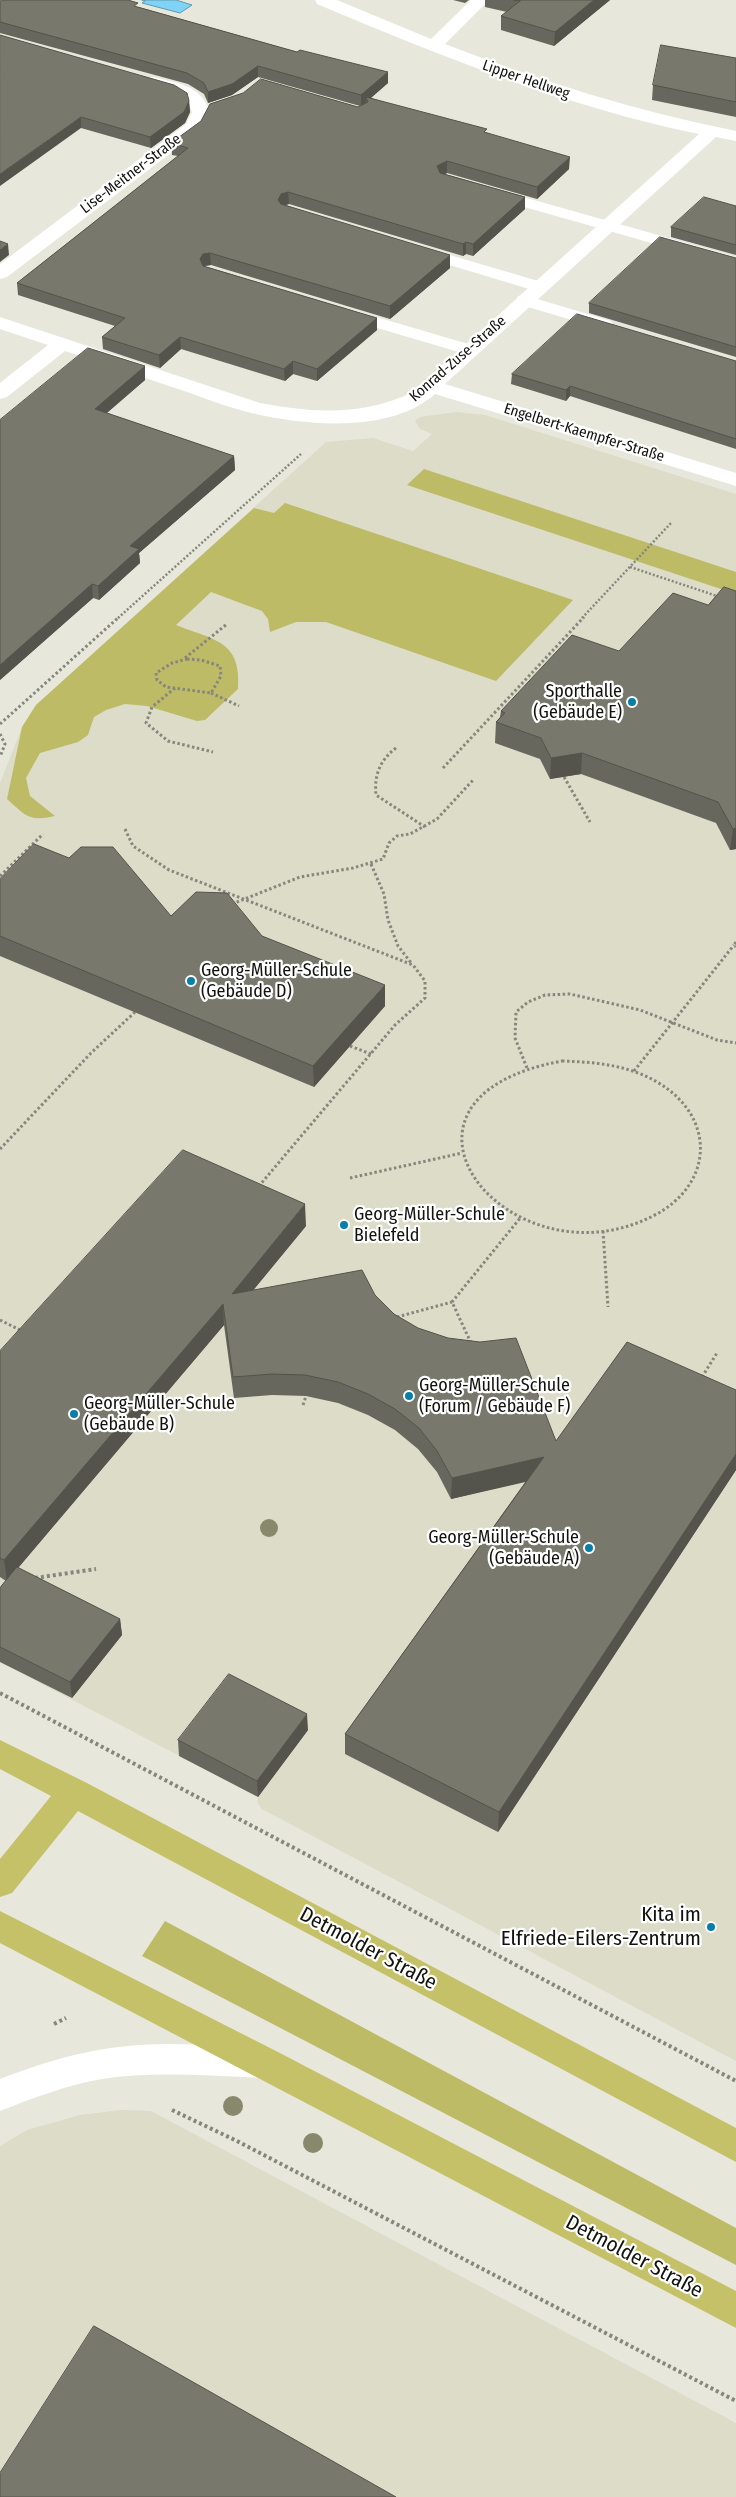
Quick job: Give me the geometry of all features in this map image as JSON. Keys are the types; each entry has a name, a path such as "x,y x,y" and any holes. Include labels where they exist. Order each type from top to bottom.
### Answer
{"main road":[{"name":"Detmolder Straße","path":"0,1753 736,2146"},
{"path":"0,1882 74,1792"},
{"name":"Detmolder Straße","path":"0,1926 264,2062 736,2310"}],"street":[{"name":"Lipper Hellweg","path":"323,0 432,47 603,106 736,136"},
{"path":"432,47 481,0"},
{"path":"133,76 181,90 197,100 201,112"},
{"name":"Lise-Meitner-Straße","path":"0,273 194,127 201,112"},
{"name":"Konrad-Zuse-Straße","path":"0,323 256,408 280,413 334,417 387,411 407,404 431,386 712,132"},
{"path":"0,393 62,344"},
{"name":"Engelbert-Kaempfer-Straße","path":"431,386 736,480"},
{"path":"0,2096 30,2083 81,2067 134,2061 264,2062"}],"lane":[{"path":"201,112 219,106"},
{"path":"484,191 736,262"},
{"path":"400,245 539,287"},
{"path":"524,300 616,328"},
{"path":"330,308 469,350"}],"path":[{"path":"0,724 312,444 328,428 334,417"},
{"path":"443,768 671,523"},
{"path":"630,567 727,599"},
{"path":"185,658 227,624"},
{"path":"211,693 221,676 220,666 204,660 179,658 156,673 157,680 166,687 211,693 238,706"},
{"path":"176,688 160,699 147,716 146,723 168,741 213,752"},
{"path":"0,734 5,744 0,757"},
{"path":"396,748 384,756 374,783 376,794 425,827"},
{"path":"564,777 590,822"},
{"path":"228,904 248,901 298,878 371,864 383,859 389,843 397,836 410,834 437,819 474,779"},
{"path":"125,829 133,846 168,870 414,965"},
{"path":"0,876 43,834"},
{"path":"254,1193 395,1025 425,998 424,981 414,965 398,946 388,920 384,894 371,864"},
{"path":"634,1071 735,944"},
{"path":"527,1068 515,1038 516,1012 528,1002 544,995 570,994 640,1010 717,1040 736,1044"},
{"path":"0,1148 91,1053 135,1012"},
{"path":"350,1046 371,1054"},
{"path":"562,1061 599,1062 634,1071 665,1087 688,1109 701,1134 702,1160 692,1186 670,1208 640,1223 603,1231 561,1230 521,1217 492,1200 472,1178 462,1153 462,1126 475,1102 497,1082 527,1068 562,1061"},
{"path":"350,1178 462,1153"},
{"path":"390,1319 452,1302 521,1217"},
{"path":"603,1231 608,1306"},
{"path":"452,1302 472,1345"},
{"path":"0,1320 25,1332"},
{"path":"698,1385 717,1353"},
{"path":"303,1405 306,1396"},
{"path":"28,1579 96,1569"},
{"path":"0,1693 736,2081"},
{"path":"169,2108 246,2146 736,2401"}],"shaded area":[{"name":"Georg-Müller-Schule Bielefeld","path":"456,412 485,415 736,494 736,2061 262,1809 257,1802 258,1797 0,1662 0,783 22,727 36,705 326,442 373,438 413,451 432,434 420,429 415,421 420,417"},
{"path":"424,469 736,572 736,594 407,485"},
{"path":"285,503 573,600 496,681 326,622 296,622 270,632 268,619 262,611 211,592 176,625 213,639 230,651 235,660 238,673 238,689 205,720 197,721 147,706 125,704 106,710 94,717 88,735 78,742 40,753 26,778 30,796 55,816 33,818 19,810 7,799 22,727 36,705 254,508 274,513"},
{"path":"165,1921 736,2228 736,2265 142,1956"},
{"path":"121,2110 151,2111 736,2423 736,2497 0,2497 0,2146 27,2130 80,2115"}],"water":[{"path":"142,0 176,0 192,5 180,13 142,3 145,1"}],"building":[{"path":"1,0 128,0 138,3 134,6 297,52 300,50 388,72 361,95 258,66 232,84 208,92 204,83 187,73 0,22"},
{"path":"514,0 594,0 555,32 501,16 520,1"},
{"path":"0,35 174,85 187,93 189,101 184,112 150,137 81,117 0,174"},
{"path":"661,45 736,58 736,102 653,85"},
{"path":"261,79 358,107 368,102 366,97 487,129 484,132 570,157 537,187 447,161 437,166 440,173 525,197 473,244 466,242 463,244 288,192 281,194 278,200 281,204 450,255 390,306 210,253 203,254 200,259 203,266 377,318 317,369 293,361 284,369 180,337 159,355 102,337 125,318 17,283 188,148 171,143 201,121 210,104 243,93"},
{"path":"704,197 736,206 736,245 671,227"},
{"path":"660,237 736,258 736,347 589,303"},
{"path":"0,241 8,244 0,250"},
{"path":"577,314 736,361 736,439 570,386 566,390 512,374"},
{"path":"88,348 145,366 95,409 234,456 130,546 139,549 98,586 92,584 0,665 0,420"},
{"name":"Sporthalle (Gebäude E)","path":"724,587 736,591 736,828 733,829 718,802 582,753 551,758 541,738 496,722 505,713 501,711 572,635 619,651 673,593 708,605"},
{"name":"Georg-Müller-Schule (Gebäude D)","path":"34,844 69,858 81,847 113,847 171,916 196,892 227,893 262,936 385,985 313,1066 0,936 0,879"},
{"path":"183,1150 305,1204 232,1294 362,1270 375,1295 394,1314 418,1328 448,1338 480,1342 516,1338 556,1441 627,1342 736,1390 736,1454 499,1812 345,1734 544,1457 452,1478 437,1451 419,1428 395,1409 368,1394 338,1382 305,1375 272,1374 233,1377 223,1304 4,1560 0,1558 0,1351"},
{"path":"17,1567 120,1619 70,1682 0,1647 0,1588"},
{"path":"229,1674 307,1714 257,1781 178,1740"},
{"path":"94,2326 396,2497 0,2497 0,2473"}],"place":[{"name":"Sporthalle (Gebäude E)","path":"632,702"},
{"name":"Georg-Müller-Schule (Gebäude D)","path":"191,981"},
{"name":"Georg-Müller-Schule Bielefeld","path":"344,1225"},
{"name":"Georg-Müller-Schule (Forum / Gebäude F)","path":"409,1396"},
{"name":"Georg-Müller-Schule (Gebäude B)","path":"74,1414"},
{"name":"Georg-Müller-Schule (Gebäude A)","path":"589,1548"},
{"name":"Kita im Elfriede-Eilers-Zentrum","path":"711,1927"}]}
